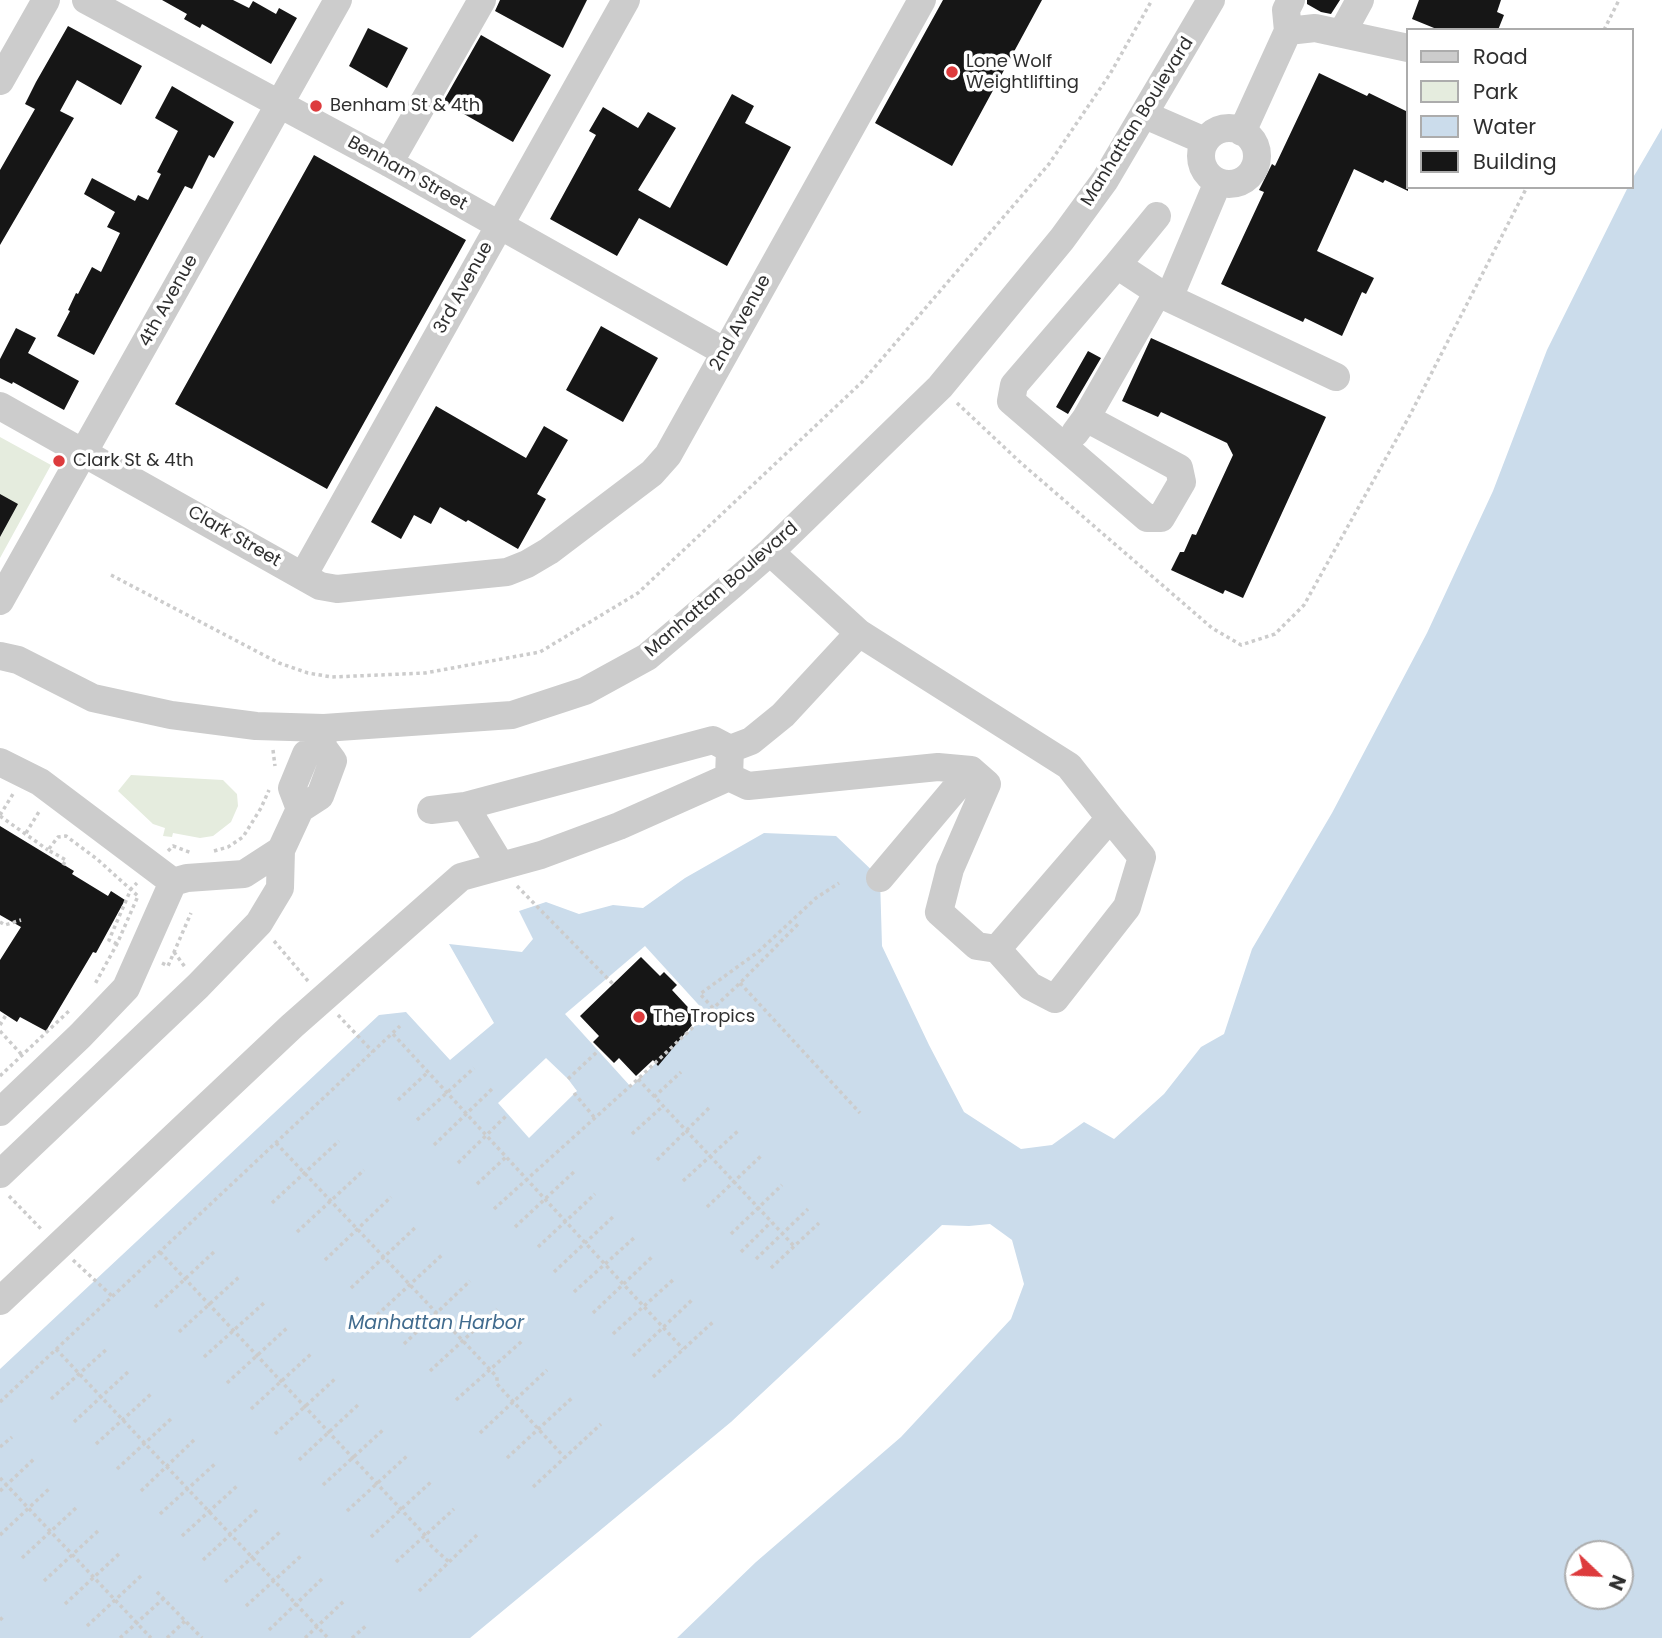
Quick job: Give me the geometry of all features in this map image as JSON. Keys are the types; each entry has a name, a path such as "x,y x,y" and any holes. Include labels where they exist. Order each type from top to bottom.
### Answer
{"street":[{"path":"0,81 46,0"},
{"name":"Benham Street","path":"86,0 389,163 725,352"},
{"name":"4th Avenue","path":"0,601 338,0"},
{"path":"389,163 482,0"},
{"name":"3rd Avenue","path":"303,576 626,0"},
{"name":"Manhattan Boulevard","path":"0,656 18,660 93,698 171,715 272,727 323,737 512,715 585,691 647,657 770,552 940,387 1062,239 1105,180 1211,0"},
{"path":"1242,132 1288,31 1286,10 1291,0"},
{"path":"1342,33 1360,0"},
{"name":"2nd Avenue","path":"488,574 507,572 549,551 652,473 668,455 915,2"},
{"path":"1288,31 1315,28 1406,48"},
{"path":"1144,115 1205,141"},
{"path":"1234,129 1242,132 1254,146 1256,164 1252,173 1236,183 1218,182 1205,172 1202,165 1202,148 1205,141 1218,131 1234,129"},
{"path":"1065,447 1163,295 1218,182"},
{"path":"1086,418 1178,468 1182,482 1161,517 1147,518 1012,401 1014,385 1157,216"},
{"path":"1117,265 1163,295 1336,377"},
{"name":"Clark Street","path":"0,406 320,586 337,589 488,574"},
{"path":"0,1301 322,998 447,887 461,877 500,864 541,855 619,826 729,777 748,786 938,767 971,770 987,784 950,869 939,912 976,946 997,949 1030,986 1055,999 1127,907 1142,858 1069,766 859,633 770,552"},
{"path":"431,810 465,806 713,740 730,749 751,741 783,715 859,633"},
{"path":"0,1174 198,986 259,923 280,888 281,850 300,809 320,796 333,761 323,737"},
{"path":"729,777 730,749"},
{"path":"880,878 971,770"},
{"path":"9,773 40,782 56,805 173,882 187,878 244,874 281,850"},
{"path":"465,806 500,864"},
{"path":"997,949 1110,818"},
{"path":"0,1112 126,988 173,882"}],"path":[{"path":"1605,28 1619,0"},
{"path":"940,387 1020,463 1212,628 1241,645 1275,634 1304,605 1410,415 1526,189"},
{"path":"272,727 276,770"},
{"path":"9,773 0,816 66,860 64,865"},
{"path":"166,853 173,846 191,853 228,848 243,837 261,808 273,781"},
{"path":"26,834 56,805"},
{"path":"48,850 58,837 70,838 138,896 117,944 91,989"},
{"path":"125,947 110,940 131,889 143,876"},
{"path":"713,1008 700,994 758,952 816,898 839,883"},
{"path":"526,897 613,984"},
{"path":"123,909 131,912"},
{"path":"155,960 168,966 191,914"},
{"path":"0,922 5,925 21,920"},
{"path":"259,923 322,998 373,1052"},
{"path":"494,1209 638,1079 799,923"},
{"path":"116,924 124,928"},
{"path":"174,952 185,967"},
{"path":"740,983 860,1112"},
{"path":"0,1076 76,1004"},
{"path":"0,1025 6,1015"},
{"path":"0,1402 400,1026"},
{"path":"0,1031 22,1055"},
{"path":"393,1034 683,1349"},
{"path":"568,1079 598,1051"},
{"path":"417,1120 474,1068"},
{"path":"398,1100 428,1072"},
{"path":"654,1097 681,1072"},
{"path":"638,1079 794,1246"},
{"path":"434,1145 492,1089"},
{"path":"574,1093 594,1117"},
{"path":"632,1133 663,1106"},
{"path":"657,1160 711,1106"},
{"path":"458,1163 507,1115"},
{"path":"683,1181 738,1131"},
{"path":"272,1203 339,1141"},
{"path":"276,1143 497,1377 497,1384 565,1458"},
{"path":"707,1207 761,1156"},
{"path":"477,1184 506,1157"},
{"path":"297,1232 364,1170"},
{"path":"515,1227 576,1170"},
{"path":"731,1234 782,1185"},
{"path":"0,1187 58,1247 113,1297"},
{"path":"538,1247 595,1194"},
{"path":"325,1259 391,1197"},
{"path":"756,1259 808,1209"},
{"path":"554,1272 615,1215"},
{"path":"741,1252 771,1222"},
{"path":"771,1268 819,1223"},
{"path":"351,1288 417,1226"},
{"path":"574,1292 635,1237"},
{"path":"155,1307 215,1251"},
{"path":"160,1252 402,1509 425,1535 429,1544 449,1563"},
{"path":"377,1315 443,1254"},
{"path":"593,1313 653,1256"},
{"path":"179,1332 239,1277"},
{"path":"613,1334 674,1279"},
{"path":"404,1344 470,1281"},
{"path":"633,1356 693,1299"},
{"path":"204,1357 264,1303"},
{"path":"430,1371 497,1310"},
{"path":"653,1377 713,1322"},
{"path":"227,1384 287,1328"},
{"path":"456,1400 522,1341"},
{"path":"51,1399 108,1348"},
{"path":"56,1349 328,1638"},
{"path":"251,1409 312,1353"},
{"path":"480,1433 547,1370"},
{"path":"74,1422 129,1371"},
{"path":"275,1434 336,1378"},
{"path":"96,1444 150,1394"},
{"path":"507,1458 573,1396"},
{"path":"299,1461 360,1403"},
{"path":"117,1469 173,1417"},
{"path":"533,1488 601,1424"},
{"path":"323,1485 384,1429"},
{"path":"0,1447 12,1437"},
{"path":"141,1491 194,1440"},
{"path":"347,1511 408,1455"},
{"path":"0,1491 34,1460"},
{"path":"160,1514 216,1463"},
{"path":"0,1478 151,1638"},
{"path":"371,1537 432,1481"},
{"path":"183,1536 237,1486"},
{"path":"0,1535 51,1487"},
{"path":"22,1558 77,1507"},
{"path":"204,1560 258,1509"},
{"path":"396,1562 454,1509"},
{"path":"44,1580 99,1530"},
{"path":"225,1582 279,1532"},
{"path":"419,1591 478,1534"},
{"path":"65,1604 120,1553"},
{"path":"246,1606 302,1555"},
{"path":"87,1626 142,1575"},
{"path":"269,1630 323,1578"},
{"path":"158,1592 202,1638"},
{"path":"120,1638 164,1598"},
{"path":"305,1638 344,1601"},
{"path":"0,1620 4,1616"},
{"path":"167,1638 185,1621"},
{"path":"352,1638 367,1625"}],"green space":[{"path":"0,437 51,465 0,558"},
{"path":"131,775 223,780 237,794 238,806 231,822 213,836 200,838 173,833 172,837 163,836 165,828 153,824 118,791"}],"water":[{"name":"Manhattan Harbor","path":"1662,128 1662,1638 677,1638 756,1562 901,1437 1011,1319 1024,1284 1012,1240 990,1224 942,1225 731,1422 470,1638 0,1638 0,1369 379,1015 406,1012 450,1060 494,1023 449,944 522,952 533,939 519,911 546,902 579,914 613,905 643,908 685,878 764,833 836,836 880,878 882,946 964,1112 1021,1149 1052,1145 1084,1122 1114,1139 1164,1094 1201,1047 1224,1034 1252,949 1332,813 1427,633 1493,491 1547,350 1627,189 1634,189 1634,176"}],"pier":[{"name":"The Tropics","path":"645,946 707,1014 631,1087 565,1014"},
{"path":"546,1058 577,1091 529,1138 498,1103"}],"building":[{"path":"162,0 233,0 249,8 253,1 276,14 279,8 297,18 271,64 202,24 200,28 184,19 187,14"},
{"path":"500,0 587,0 563,48 495,11"},
{"path":"943,0 1042,0 952,166 875,123"},
{"path":"1307,0 1340,0 1331,14 1307,4"},
{"path":"1419,0 1501,0 1497,12 1504,15 1499,28 1434,28 1412,19"},
{"path":"68,26 142,66 121,105 77,80 60,111 74,118 0,245 0,170 35,109 25,104"},
{"path":"368,28 408,48 387,88 349,66"},
{"path":"481,35 551,75 513,142 443,102"},
{"path":"1319,73 1406,111 1408,191 1354,169 1317,251 1374,278 1366,294 1362,292 1342,336 1305,318 1303,322 1221,284 1264,192 1259,190 1272,164 1275,166"},
{"path":"172,86 234,122 214,158 209,155 192,189 185,186 94,355 57,336 76,293 78,294 92,267 101,272 120,233 107,227 115,212 84,194 92,178 135,201 138,195 148,200 161,174 157,172 178,131 155,118"},
{"path":"732,94 754,106 745,123 791,147 727,266 639,218 617,256 550,219 596,135 589,131 603,107 638,128 648,112 676,128 638,190 670,208"},
{"path":"314,155 466,240 327,489 175,404"},
{"path":"601,326 658,358 623,422 566,390"},
{"path":"16,328 36,338 28,353 79,381 64,410 13,382 12,384 0,378 0,359"},
{"path":"1151,338 1326,417 1243,598 1225,590 1223,594 1171,570 1180,552 1184,552 1192,534 1196,535 1233,455 1227,443 1161,412 1158,417 1122,401"},
{"path":"1088,351 1101,358 1068,414 1056,407"},
{"path":"436,406 526,458 544,426 568,440 537,494 546,499 518,549 440,507 431,524 414,515 401,539 371,522"},
{"path":"0,494 18,504 0,537"},
{"path":"0,826 74,871 72,874 108,896 111,891 125,900 96,953 93,952 46,1031 20,1017 17,1022 0,1011 0,960 21,927 0,915"},
{"name":"The Tropics","path":"641,957 660,976 664,972 677,985 672,990 698,1018 658,1066 653,1060 636,1076 619,1058 614,1063 593,1042 599,1036 580,1016"}],"place":[{"name":"Lone Wolf Weightlifting","path":"952,72"},
{"name":"Benham St & 4th","path":"316,106"},
{"name":"Clark St & 4th","path":"59,461"},
{"name":"The Tropics","path":"639,1017"}]}
